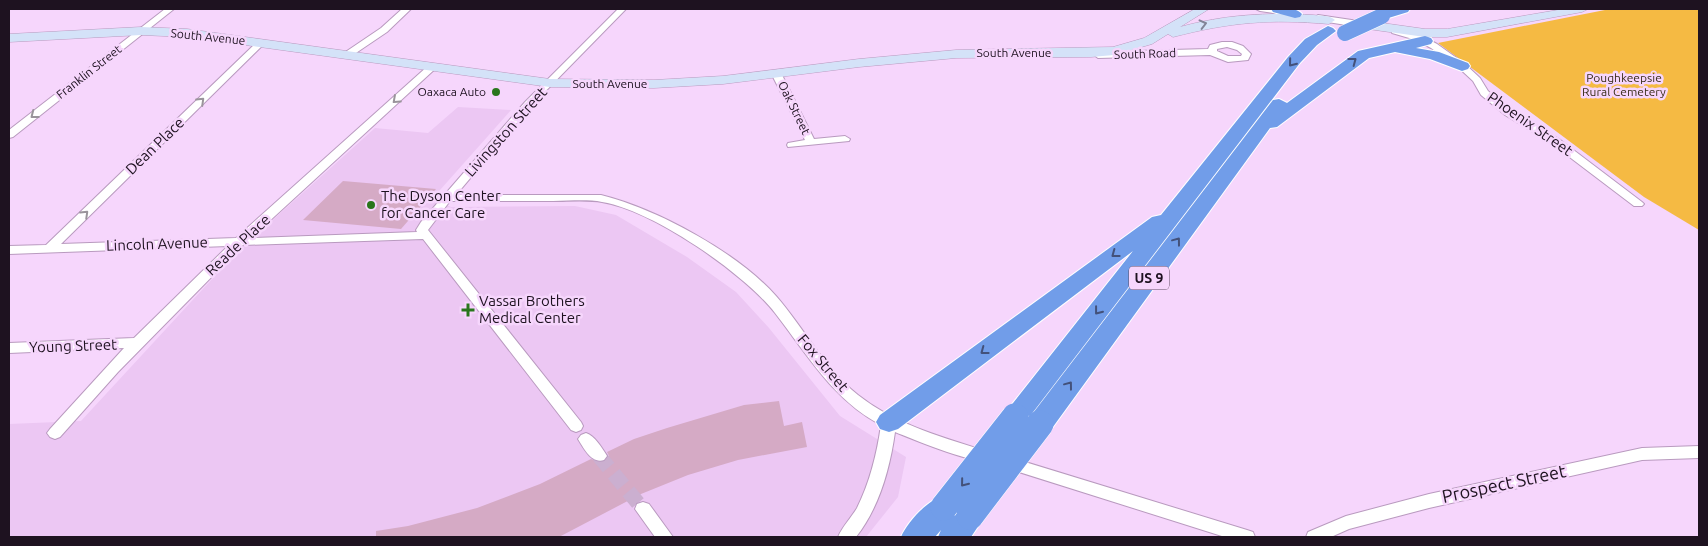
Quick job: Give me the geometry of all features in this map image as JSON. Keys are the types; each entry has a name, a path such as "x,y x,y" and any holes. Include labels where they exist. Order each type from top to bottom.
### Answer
{"highway":[{"path":"1278,9 1295,14"},
{"name":"US 9","path":"916,537 955,524 1182,204 1294,60 1311,42 1334,28 1403,9"},
{"name":"US 9","path":"1027,420 1258,132 1326,45 1334,28"},
{"path":"1258,132 1360,56 1378,50 1425,41"},
{"path":"1378,50 1421,52 1462,66"},
{"path":"889,422 1182,204"}],"street":[{"name":"Franklin Street","path":"9,135 170,9"},
{"path":"347,55 384,30 407,9"},
{"name":"Livingston Street","path":"425,235 422,230 425,224 528,104 622,9"},
{"name":"South Avenue","path":"9,38 141,31 187,33 550,83 603,85 688,83 956,54 1114,51 1140,44 1203,9"},
{"path":"1260,9 1295,14 1334,28"},
{"path":"1372,16 1402,32 1425,41 1582,9"},
{"path":"1140,44 1202,24 1226,20 1270,17 1334,28 1372,16 1433,33 1462,32"},
{"name":"Phoenix Street","path":"1425,41 1462,66 1477,80 1484,93 1508,113 1539,131 1638,204"},
{"name":"Dean Place","path":"50,248 260,43"},
{"name":"South Road","path":"1078,53 1109,55 1212,52"},
{"name":"Reade Place","path":"55,433 138,343 241,241 432,67"},
{"name":"Oak Street","path":"776,73 811,143"},
{"path":"792,145 845,139"},
{"name":"Fox Street","path":"447,198 601,198 615,200 637,209 740,270 769,297 834,380 868,410 889,422 938,442 1247,537"},
{"path":"425,235 576,426"},
{"name":"Lincoln Avenue","path":"9,250 425,235"},
{"name":"Young Street","path":"9,348 138,343"},
{"path":"846,537 859,518 872,488 887,442 889,422"},
{"path":"586,439 599,456"},
{"name":"Prospect Street","path":"1314,537 1346,523 1477,490 1642,454 1699,452"},
{"path":"643,509 665,537"}],"shaded area":[{"name":"Vassar Brothers Medical Center","path":"458,107 511,110 432,199 451,207 575,206 616,215 687,257 736,292 769,328 840,416 906,457 898,497 866,537 9,537 9,424 81,421 238,251 375,128 428,133"}],"green space":[{"name":"Poughkeepsie Rural Cemetery","path":"1610,9 1699,9 1699,230 1644,197 1438,43"}],"building":[{"name":"The Dyson Center for Cancer Care","path":"343,181 436,189 401,229 303,220"},
{"path":"779,401 784,426 802,422 807,447 738,460 688,475 641,494 559,537 376,537 376,531 408,526 477,508 540,484 591,459 604,462 609,456 607,452 634,439 744,405"}],"tunnel":[{"path":"599,456 643,509"}],"place":[{"name":"Oaxaca Auto","path":"496,92"},
{"name":"The Dyson Center for Cancer Care","path":"371,205"},
{"name":"Vassar Brothers Medical Center","path":"468,310"}]}
